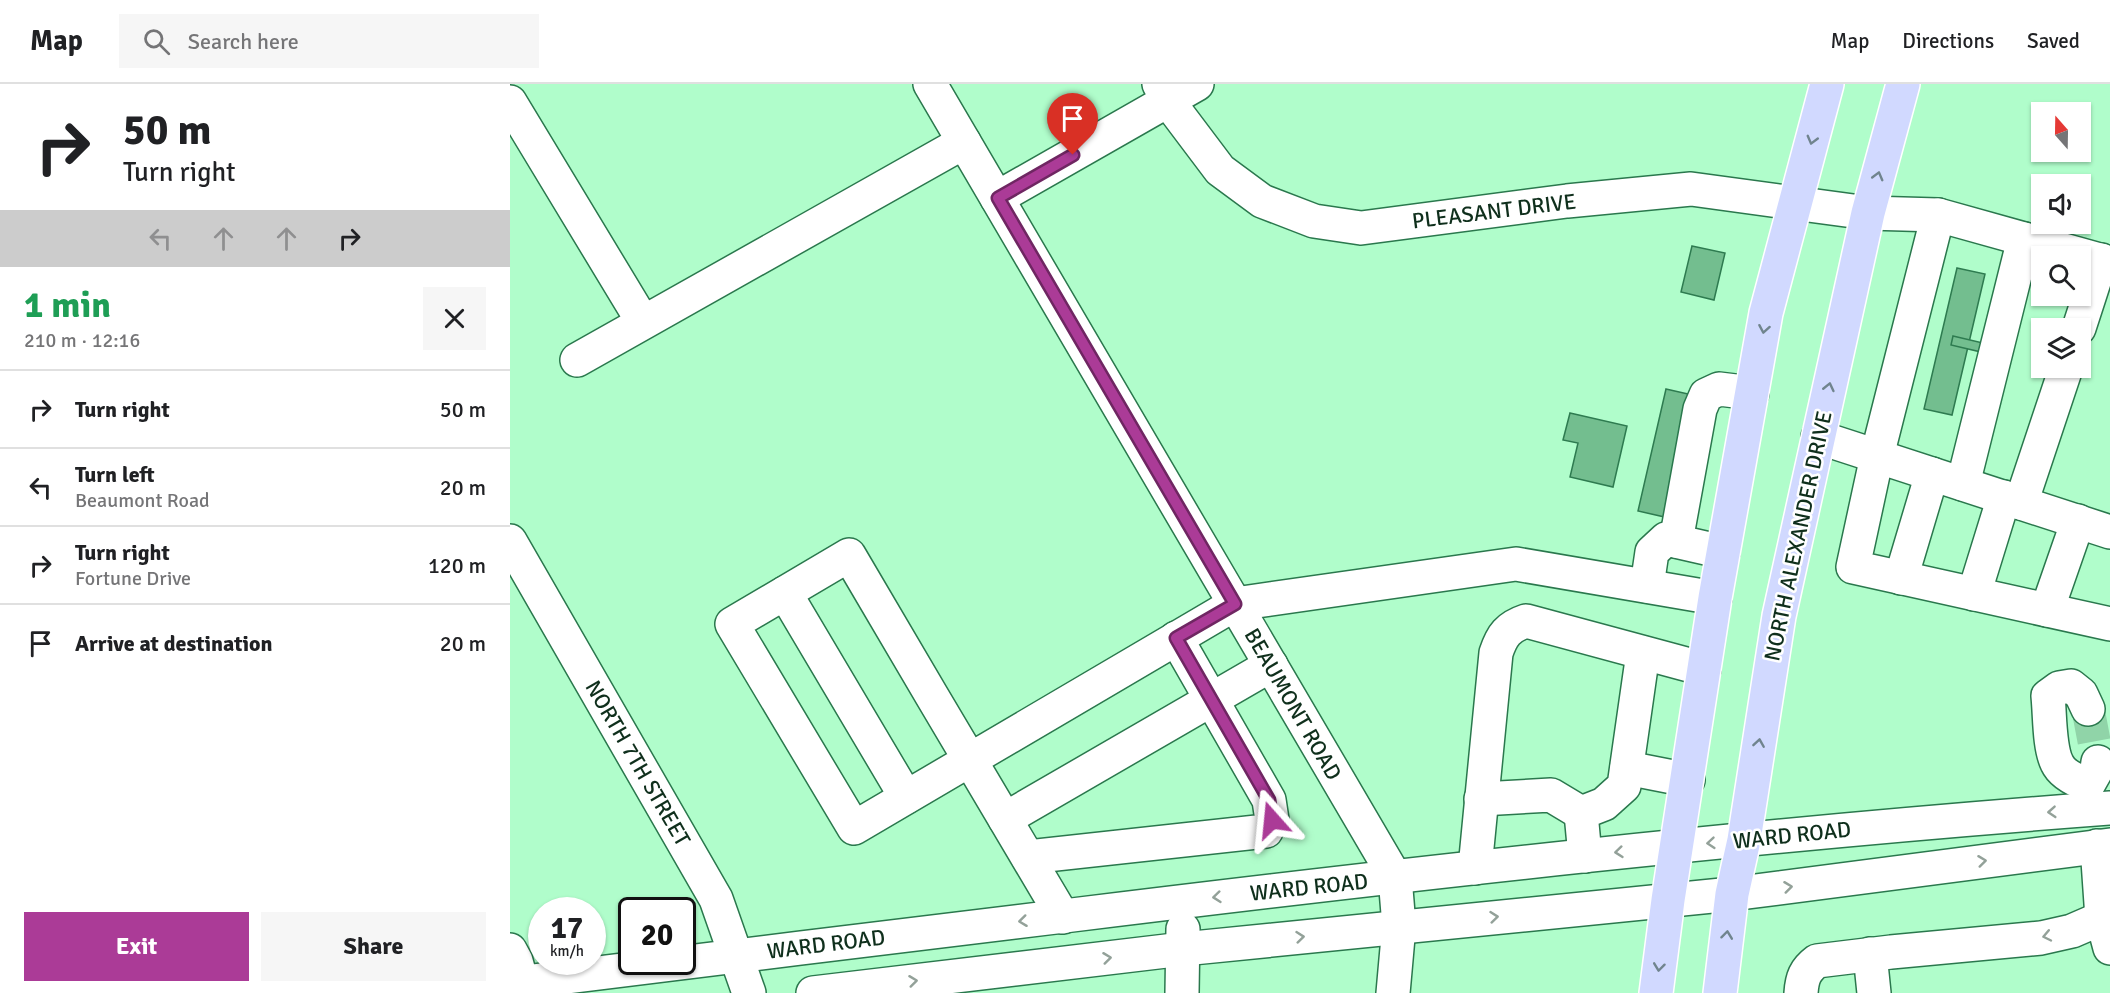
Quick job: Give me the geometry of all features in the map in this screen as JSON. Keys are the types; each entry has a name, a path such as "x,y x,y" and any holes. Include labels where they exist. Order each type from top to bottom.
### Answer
{"main road":[{"path":"1656,993 1668,900 1715,598 1766,313 1827,84"},
{"name":"NORTH ALEXANDER DRIVE","path":"1720,993 1732,894 1744,840 1779,616 1868,213 1903,84"}],"street":[{"path":"510,90 520,84"},
{"name":"BEAUMONT ROAD","path":"930,84 1395,877 1399,926 1394,993"},
{"path":"998,198 1163,92 1197,84"},
{"name":"PLEASANT DRIVE","path":"1163,92 1220,170 1262,201 1314,221 1361,228 1567,201 1691,189 1868,213 1938,215 2106,261"},
{"path":"510,102 643,322"},
{"path":"577,360 964,142"},
{"path":"1938,215 1877,456 1853,567 2110,624"},
{"path":"1963,484 2024,239"},
{"path":"2083,318 2106,261"},
{"path":"1974,594 2062,378"},
{"path":"1676,541 1700,409 1706,395 1719,389 1752,393"},
{"path":"1818,437 2110,532"},
{"path":"1901,578 1932,474"},
{"path":"2047,610 2079,521"},
{"path":"1647,586 1652,552 1666,539 1723,552"},
{"name":"NORTH 7TH STREET","path":"510,541 716,899 749,993"},
{"path":"1063,917 1028,857 970,760 849,555 732,624 854,828 970,760 1176,638 1235,604 1516,564 1715,598"},
{"path":"785,593 906,797"},
{"path":"1474,868 1496,653 1503,635 1514,625 1526,621 1704,669"},
{"path":"1028,857 1266,831 1272,820 1269,800 1176,638"},
{"path":"1581,813 1604,804 1624,786 1643,653"},
{"path":"1005,819 1271,665"},
{"path":"2088,709 2081,694 2071,686 2059,688 2048,696 2054,752 2058,765 2076,781 2096,791"},
{"path":"1627,768 1688,780"},
{"name":"WARD ROAD","path":"516,983 1183,901 1678,846 1963,818 2096,791"},
{"path":"1481,799 1551,795 1581,813"},
{"path":"1581,813 1585,856"},
{"path":"813,993 1183,949 1732,894 2104,845 2106,933 2072,931 2041,938 1817,961 1807,968 1802,980 1801,993"},
{"path":"1182,993 1183,901"},
{"path":"510,950 516,961 516,983"},
{"path":"1874,993 1880,953"}],"building":[{"path":"1692,246 1725,253 1714,300 1681,292"},
{"path":"1957,268 1985,274 1952,415 1924,409"},
{"path":"1953,336 1983,343 1981,352 1951,345"},
{"path":"1666,389 1697,396 1669,518 1638,511"},
{"path":"1570,413 1627,426 1613,487 1570,477 1578,443 1563,440"}],"tunnel":[{"path":"2088,709 2098,762"}],"route":[{"path":"1073,155 998,198 1235,604 1176,638 1269,800 1272,820"}]}
